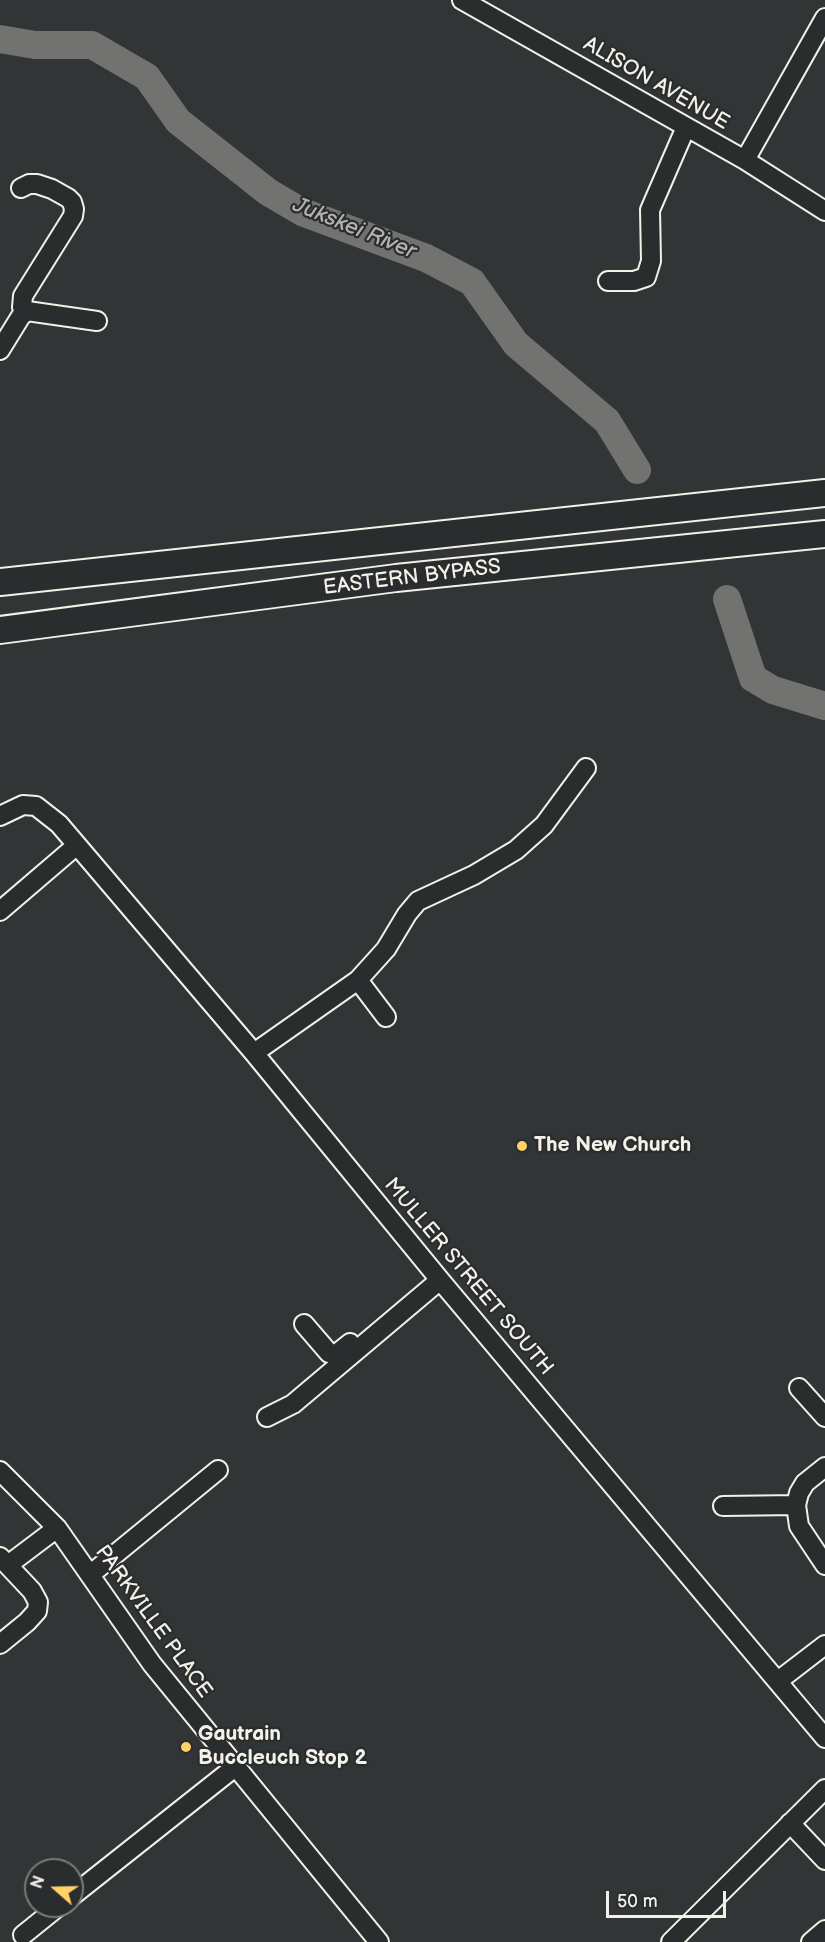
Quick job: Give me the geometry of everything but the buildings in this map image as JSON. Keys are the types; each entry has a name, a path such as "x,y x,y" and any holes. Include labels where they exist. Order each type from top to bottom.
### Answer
{"highway":[{"name":"EASTERN BYPASS","path":"0,582 825,493"},
{"name":"EASTERN BYPASS","path":"0,630 396,578 825,534"}],"street":[{"name":"ALISON AVENUE","path":"462,0 745,160 825,211"},
{"path":"745,160 825,18"},
{"path":"608,281 634,281 646,277 651,261 650,210 687,127"},
{"path":"21,188 29,184 37,184 52,189 68,198 74,209 73,216 23,296 24,313"},
{"path":"0,350 24,313 30,310 97,321"},
{"path":"254,1053 358,980 386,949 407,914 418,901 474,875 516,850 550,818 586,768"},
{"name":"MULLER STREET SOUTH","path":"0,816 23,805 36,807 59,824 254,1053 437,1276 825,1738"},
{"path":"0,911 76,844"},
{"path":"358,980 386,1017"},
{"path":"304,1324 329,1353 335,1355 437,1276"},
{"path":"267,1417 293,1404 437,1276"},
{"path":"825,1400 802,1383 825,1417"},
{"path":"825,1467 805,1483 796,1505 800,1526 825,1565"},
{"path":"91,1574 218,1470"},
{"name":"PARKVILLE PLACE","path":"0,1471 57,1528 152,1664 379,1942"},
{"path":"723,1506 796,1505"},
{"path":"0,1644 27,1622 37,1611 38,1605 32,1591 4,1561 57,1528"},
{"path":"778,1681 825,1645"},
{"path":"84,1887 235,1767"},
{"path":"671,1942 825,1789"},
{"path":"790,1823 825,1860"},
{"path":"23,1935 44,1918"},
{"path":"811,1942 825,1930"}],"waterway":[{"name":"Jukskei River","path":"0,39 35,45 92,45 147,77 178,121 268,192 302,212 426,258 472,282 516,344 607,421 637,470"},
{"name":"Jukskei River","path":"727,599 753,678 773,690 825,706"}],"place":[{"name":"The New Church","path":"522,1146"},
{"name":"Gautrain Buccleuch Stop 2","path":"186,1747"}]}
